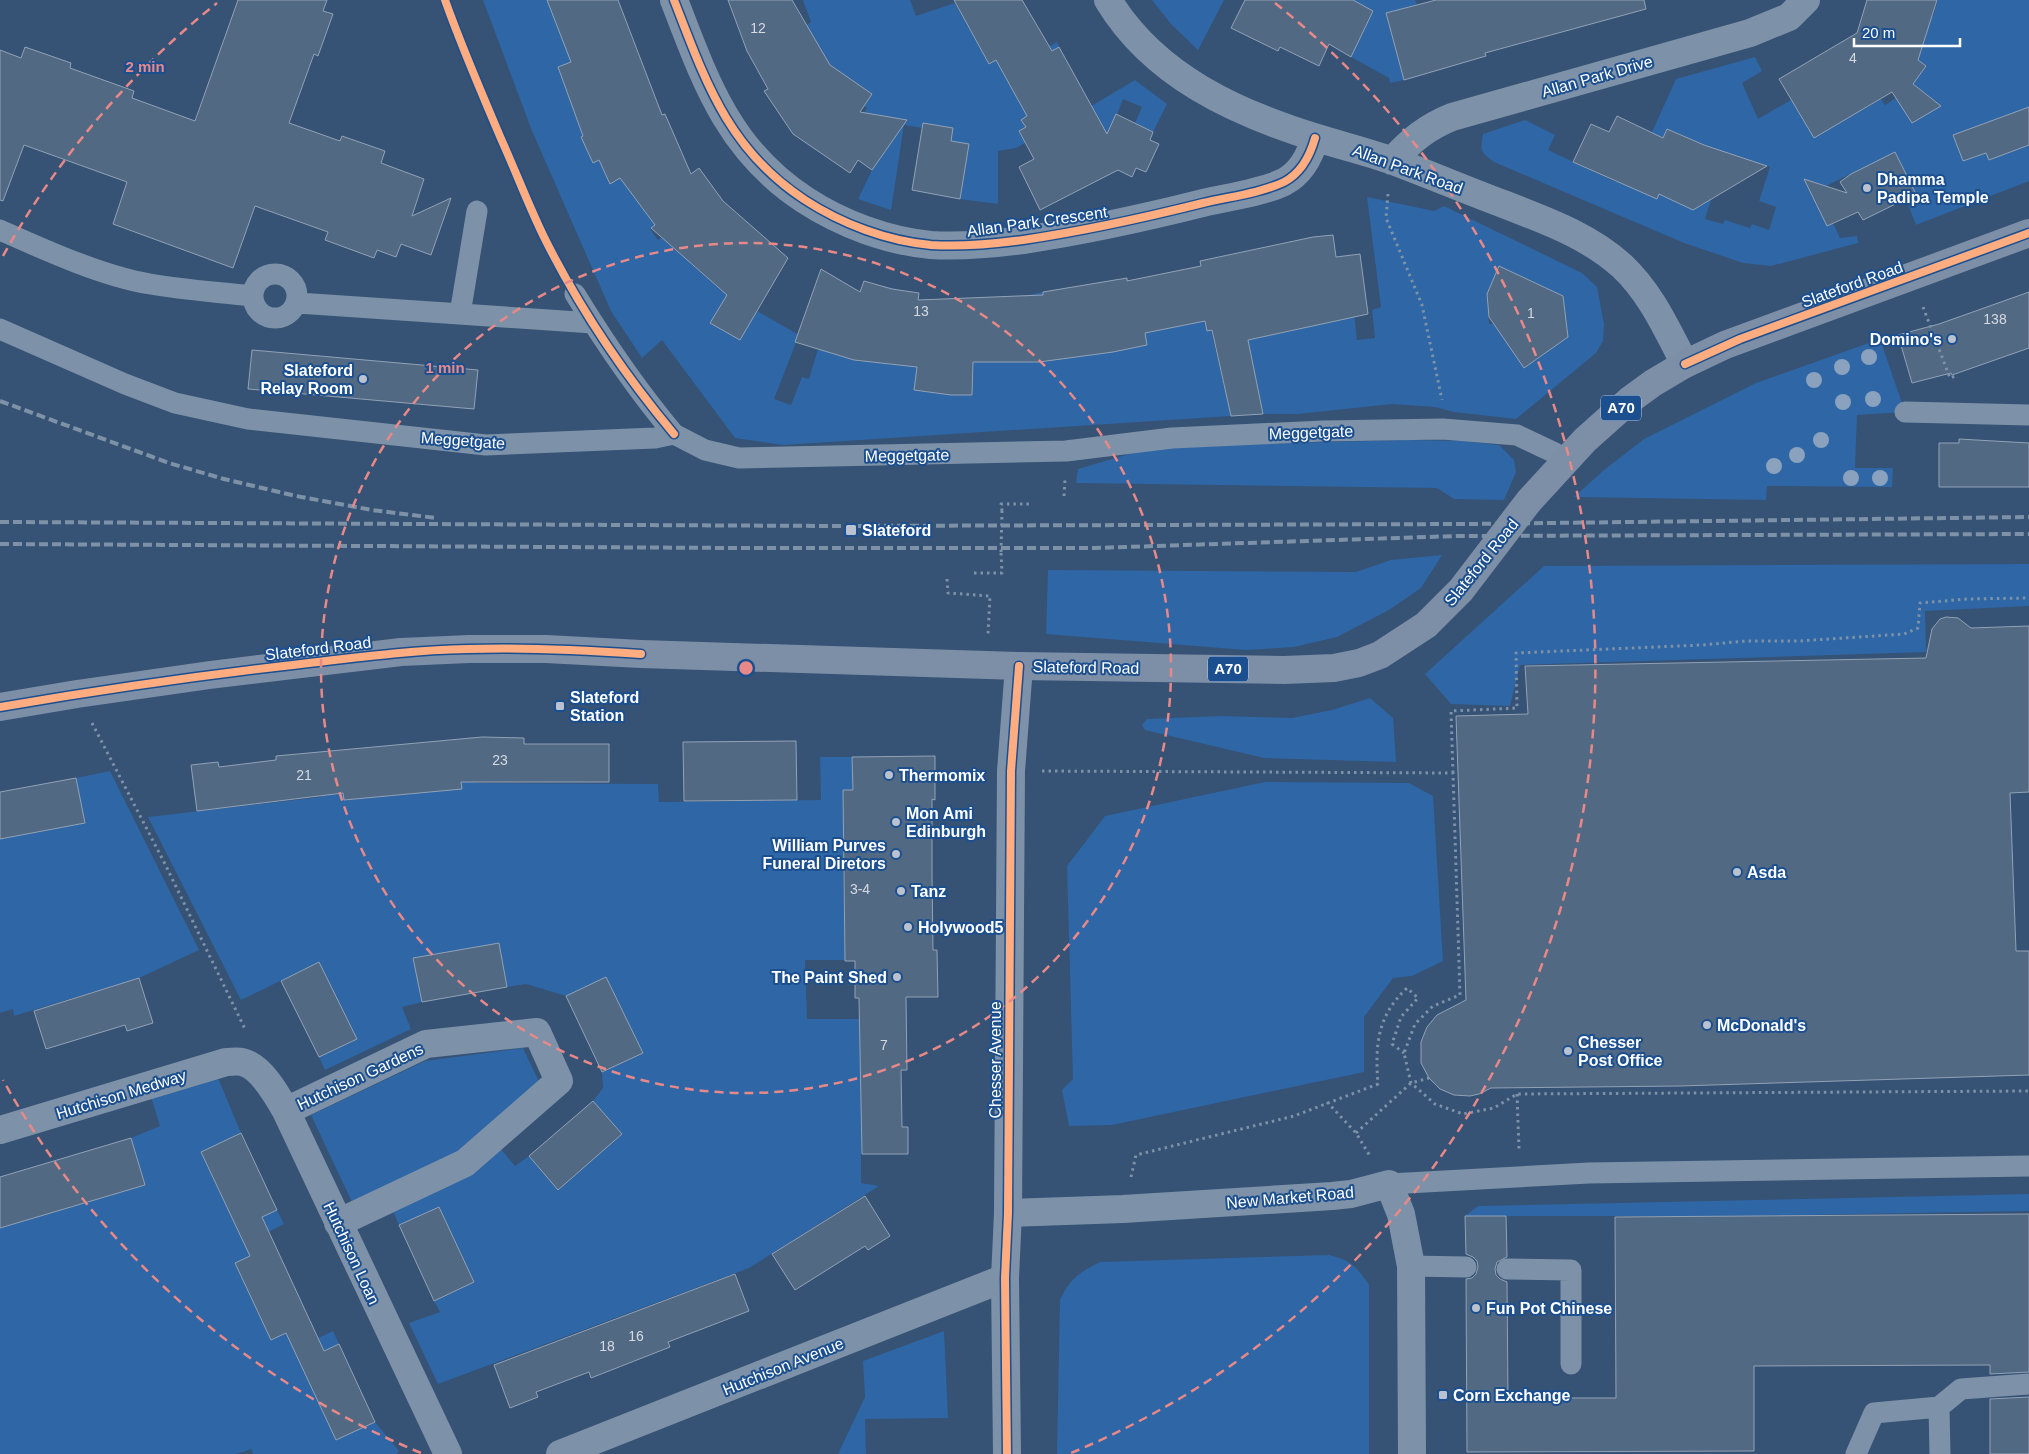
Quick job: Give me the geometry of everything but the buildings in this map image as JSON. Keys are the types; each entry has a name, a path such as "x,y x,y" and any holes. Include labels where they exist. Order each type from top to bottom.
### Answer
{"main road":[{"name":"Slateford Road","path":"0,708 77,694 210,675 401,652 469,648 546,648 650,654 1019,666 1284,670 1334,668 1359,663 1380,655 1426,625 1461,590 1530,501 1564,462 1631,399 1653,383 1685,364 1740,339 2029,233"}],"street":[{"name":"Allan Park Crescent","path":"674,0 715,100 735,133 752,155 785,186 828,214 856,226 906,241 932,245 964,245 1057,235 1138,219 1254,191 1285,181 1298,171 1312,150 1315,138"},
{"name":"Allan Park Road","path":"1108,0 1140,41 1184,80 1225,103 1315,138 1392,161 1584,238 1623,268 1648,296 1685,364"},
{"name":"Allan Park Drive","path":"1392,161 1417,135 1443,120 1750,32 1789,18 1806,0"},
{"name":"Chesser Avenue","path":"1007,1454 1005,1278 1008,1213 1011,772 1019,666"},
{"name":"Hutchison Gardens","path":"286,1111 426,1044 537,1032 559,1080 465,1163 338,1223"},
{"name":"Hutchison Medway","path":"0,1130 226,1062 243,1062"},
{"name":"Hutchison Loan","path":"243,1062 265,1078 274,1088 448,1454"},
{"name":"New Market Road","path":"1008,1213 1123,1209 1332,1196 1351,1194 1389,1184"},
{"path":"1389,1184 1401,1214 1411,1266 1412,1454"},
{"name":"Hutchison Avenue","path":"560,1454 1005,1278"}],"lane":[{"path":"460,314 477,211"},
{"path":"0,230 42,249 120,277 150,284 252,296"},
{"path":"272,274 284,275 292,280 297,289 298,303 288,316 278,319 269,318 261,314 255,307 252,296 255,286 262,278 272,274"},
{"path":"575,294 612,353 652,408 674,434"},
{"path":"298,303 592,323"},
{"name":"Meggetgate","path":"0,329 125,384 175,403 248,419 486,445 655,438 674,434 705,450 739,458 1066,452 1172,438 1323,431 1443,429 1517,435 1555,453 1564,462"},
{"path":"1904,412 2029,415"},
{"path":"1389,1184 1589,1173 2029,1166"},
{"path":"1411,1266 1466,1267"},
{"path":"1507,1269 1571,1270 1571,1364"},
{"path":"1856,1454 1874,1413 1939,1407 1961,1389 2029,1384"},
{"path":"1939,1407 1940,1454"}],"path":[{"path":"1392,161 1386,218 1422,305 1442,401"},
{"path":"1912,276 1950,378 1958,375"},
{"path":"974,573 1002,574 1001,504 1031,504"},
{"path":"947,579 948,593 990,596 986,664"},
{"path":"2029,598 1967,599 1920,603 1918,628 1904,634 1799,640 1746,640 1702,645 1516,653 1517,708 1451,711 1460,995 1433,1006 1414,1024 1404,1053 1411,1083 1435,1104 1462,1114 1494,1108 1517,1094 2029,1091"},
{"path":"77,694 166,866 250,1039 243,1062"},
{"path":"1011,772 1453,773"},
{"path":"1123,1209 1136,1155 1294,1116 1378,1084 1376,1054 1382,1023 1394,1000 1408,988 1418,998 1401,1017 1392,1044 1404,1053"},
{"path":"1356,1134 1411,1083 1428,1078"},
{"path":"1517,1094 1520,1177"},
{"path":"1327,1102 1356,1134 1389,1184"}],"shaded area":[{"path":"483,0 559,0 549,4 559,31 593,28 624,16 627,23 576,61 558,67 566,89 584,82 593,132 581,137 593,163 599,160 610,184 675,144 640,205 655,225 650,229 658,240 681,223 698,255 691,264 722,291 735,275 737,277 711,323 757,311 799,335 774,399 791,405 802,377 809,379 818,349 861,362 883,286 896,289 885,362 917,367 914,390 951,395 972,395 973,357 1027,362 1024,296 1043,292 1052,360 1145,333 1205,319 1207,331 1211,330 1231,416 783,445 735,438 662,340 642,358 611,311 532,131"},
{"path":"803,0 910,0 916,16 955,3 989,64 1033,38 1041,51 1057,42 1059,47 1027,116 1021,120 1026,127 1025,143 1016,148 998,151 998,204 960,199 969,145 951,141 952,128 924,123 923,128 904,125 891,210 858,199 872,170 891,142 863,115 867,108 864,106 872,94 855,82 847,94 798,31 811,22"},
{"path":"1152,0 1224,0 1198,50 1171,24"},
{"path":"1353,0 1415,0 1417,4 1413,6 1386,14 1404,80 1390,83 1389,78 1351,57 1367,23 1347,14"},
{"path":"1938,0 2029,0 2029,107 1953,135 1963,161 1986,153 1989,160 2029,145 2029,181 1916,225 1906,199 1915,194 1895,152 1812,193 1833,223 1840,238 1857,236 1858,243 1771,266 1743,263 1684,243 1494,162 1482,151 1483,134 1525,120 1555,135 1548,150 1616,182 1641,127 1652,132 1676,79 1755,57 1762,71 1742,83 1758,119 1791,100 1853,96 1861,111 1881,99 1885,105 1896,98 1941,106 1913,84 1926,66 1901,50 1920,12 1933,16","holes":["1667,129 1709,148 1659,194 1639,191","1726,153 1770,167 1759,201 1776,207 1769,230 1752,224 1750,228 1725,220 1723,224 1705,219"]},
{"path":"1135,80 1167,104 1153,132 1135,123 1142,107 1123,99 1099,161 1073,117"},
{"path":"1367,197 1434,211 1444,206 1582,273 1597,287 1604,324 1603,341 1596,353 1516,419 1454,412 1435,407 1392,404 1298,414 1263,414 1231,260 1310,237 1319,311 1352,294 1357,340 1375,338 1372,310 1381,307","holes":["1499,266 1563,296 1568,337 1524,368 1505,323 1489,324 1487,294"]},
{"path":"1880,339 1905,412 1857,415 1855,468 1893,468 1892,487 1767,486 1766,500 1574,497 1604,470 1644,439 1756,383"},
{"path":"1409,440 1463,441 1499,445 1514,460 1516,472 1504,500 1454,499 1437,488 1076,483 1078,469 1146,449"},
{"path":"1442,555 1421,588 1389,610 1337,637 1294,647 1246,650 1046,634 1048,570 1356,572 1391,560"},
{"path":"2029,564 2029,606 1925,611 1926,652 1520,665 1510,706 1451,704 1425,674 1544,566"},
{"path":"1370,698 1393,718 1396,762 1264,758 1145,730 1142,725 1147,719 1222,716 1292,718 1332,710"},
{"path":"473,739 474,783 658,784 659,802 821,800 820,757 852,757 853,790 843,791 843,814 853,814 853,865 843,866 845,960 805,960 807,1019 861,1019 861,1183 879,1186 749,1268 438,1384 409,1323 440,1312 434,1301 474,1282 439,1207 399,1225 392,1209 501,1149 515,1166 529,1156 559,1189 622,1134 593,1101 603,1088 602,1072 643,1053 606,977 566,996 526,984 507,987 499,943 413,959 422,1002 402,1007 411,1029 325,1070 319,1057 357,1039 319,962 241,1000 148,817 321,797 319,752 339,751 344,800 461,789 457,740"},
{"path":"110,771 199,950 139,978 14,1016 13,1009 0,1013 0,839 84,823 76,778"},
{"path":"1265,782 1409,783 1433,796 1443,961 1412,976 1393,978 1364,1017 1364,1072 1112,1125 1069,1126 1062,1090 1073,1079 1067,866 1105,816"},
{"path":"523,1048 540,1084 461,1153 352,1202 311,1115 425,1061"},
{"path":"218,1078 241,1133 201,1153 237,1228 277,1210 284,1224 268,1232 275,1245 235,1263 271,1340 311,1321 318,1338 333,1331 339,1344 300,1362 336,1440 375,1422 399,1451 397,1454 253,1454 251,1449 236,1454 0,1454 0,1228 145,1185 131,1138 160,1126 151,1097"},
{"path":"2029,1194 2029,1211 1753,1216 1465,1216 1478,1206"},
{"path":"1329,1255 1343,1259 1353,1265 1369,1285 1369,1454 1057,1454 1060,1300 1071,1281 1081,1273 1100,1262"},
{"path":"944,1331 948,1418 865,1419 866,1454 838,1454 865,1397 863,1361"}],"railway":[{"path":"0,401 169,463 224,479 296,496 372,510 436,518"},
{"path":"0,522 833,526 1469,524 2029,517"},
{"path":"0,544 1095,548 1457,536 2029,534"}],"cycle path":[{"path":"445,0 502,141 557,261 602,338 674,434"},
{"path":"674,0 697,58 722,111 756,159 779,180 819,209 865,230 898,240 954,246 1023,240 1113,224 1255,192 1284,182 1295,174 1307,157 1315,138"},
{"path":"1685,364 1740,339 2029,233"},
{"path":"0,707 248,670 399,653 511,648 641,654"},
{"path":"1007,1454 1005,1278 1008,1213 1011,771 1019,666"}],"place":[{"name":"Dhamma Padipa Temple","path":"1867,188"},
{"name":"Domino's","path":"1952,339"},
{"name":"Slateford Relay Room","path":"363,379"},
{"name":"Slateford","path":"851,530"},
{"name":"Slateford Station","path":"560,706"},
{"name":"Thermomix","path":"889,775"},
{"name":"Mon Ami Edinburgh","path":"896,822"},
{"name":"William Purves Funeral Diretors","path":"896,854"},
{"name":"Asda","path":"1737,872"},
{"name":"Tanz","path":"901,891"},
{"name":"Holywood5","path":"908,927"},
{"name":"The Paint Shed","path":"897,977"},
{"name":"McDonald's","path":"1707,1025"},
{"name":"Chesser Post Office","path":"1568,1051"},
{"name":"Fun Pot Chinese","path":"1476,1308"},
{"name":"Corn Exchange","path":"1443,1395"}]}
